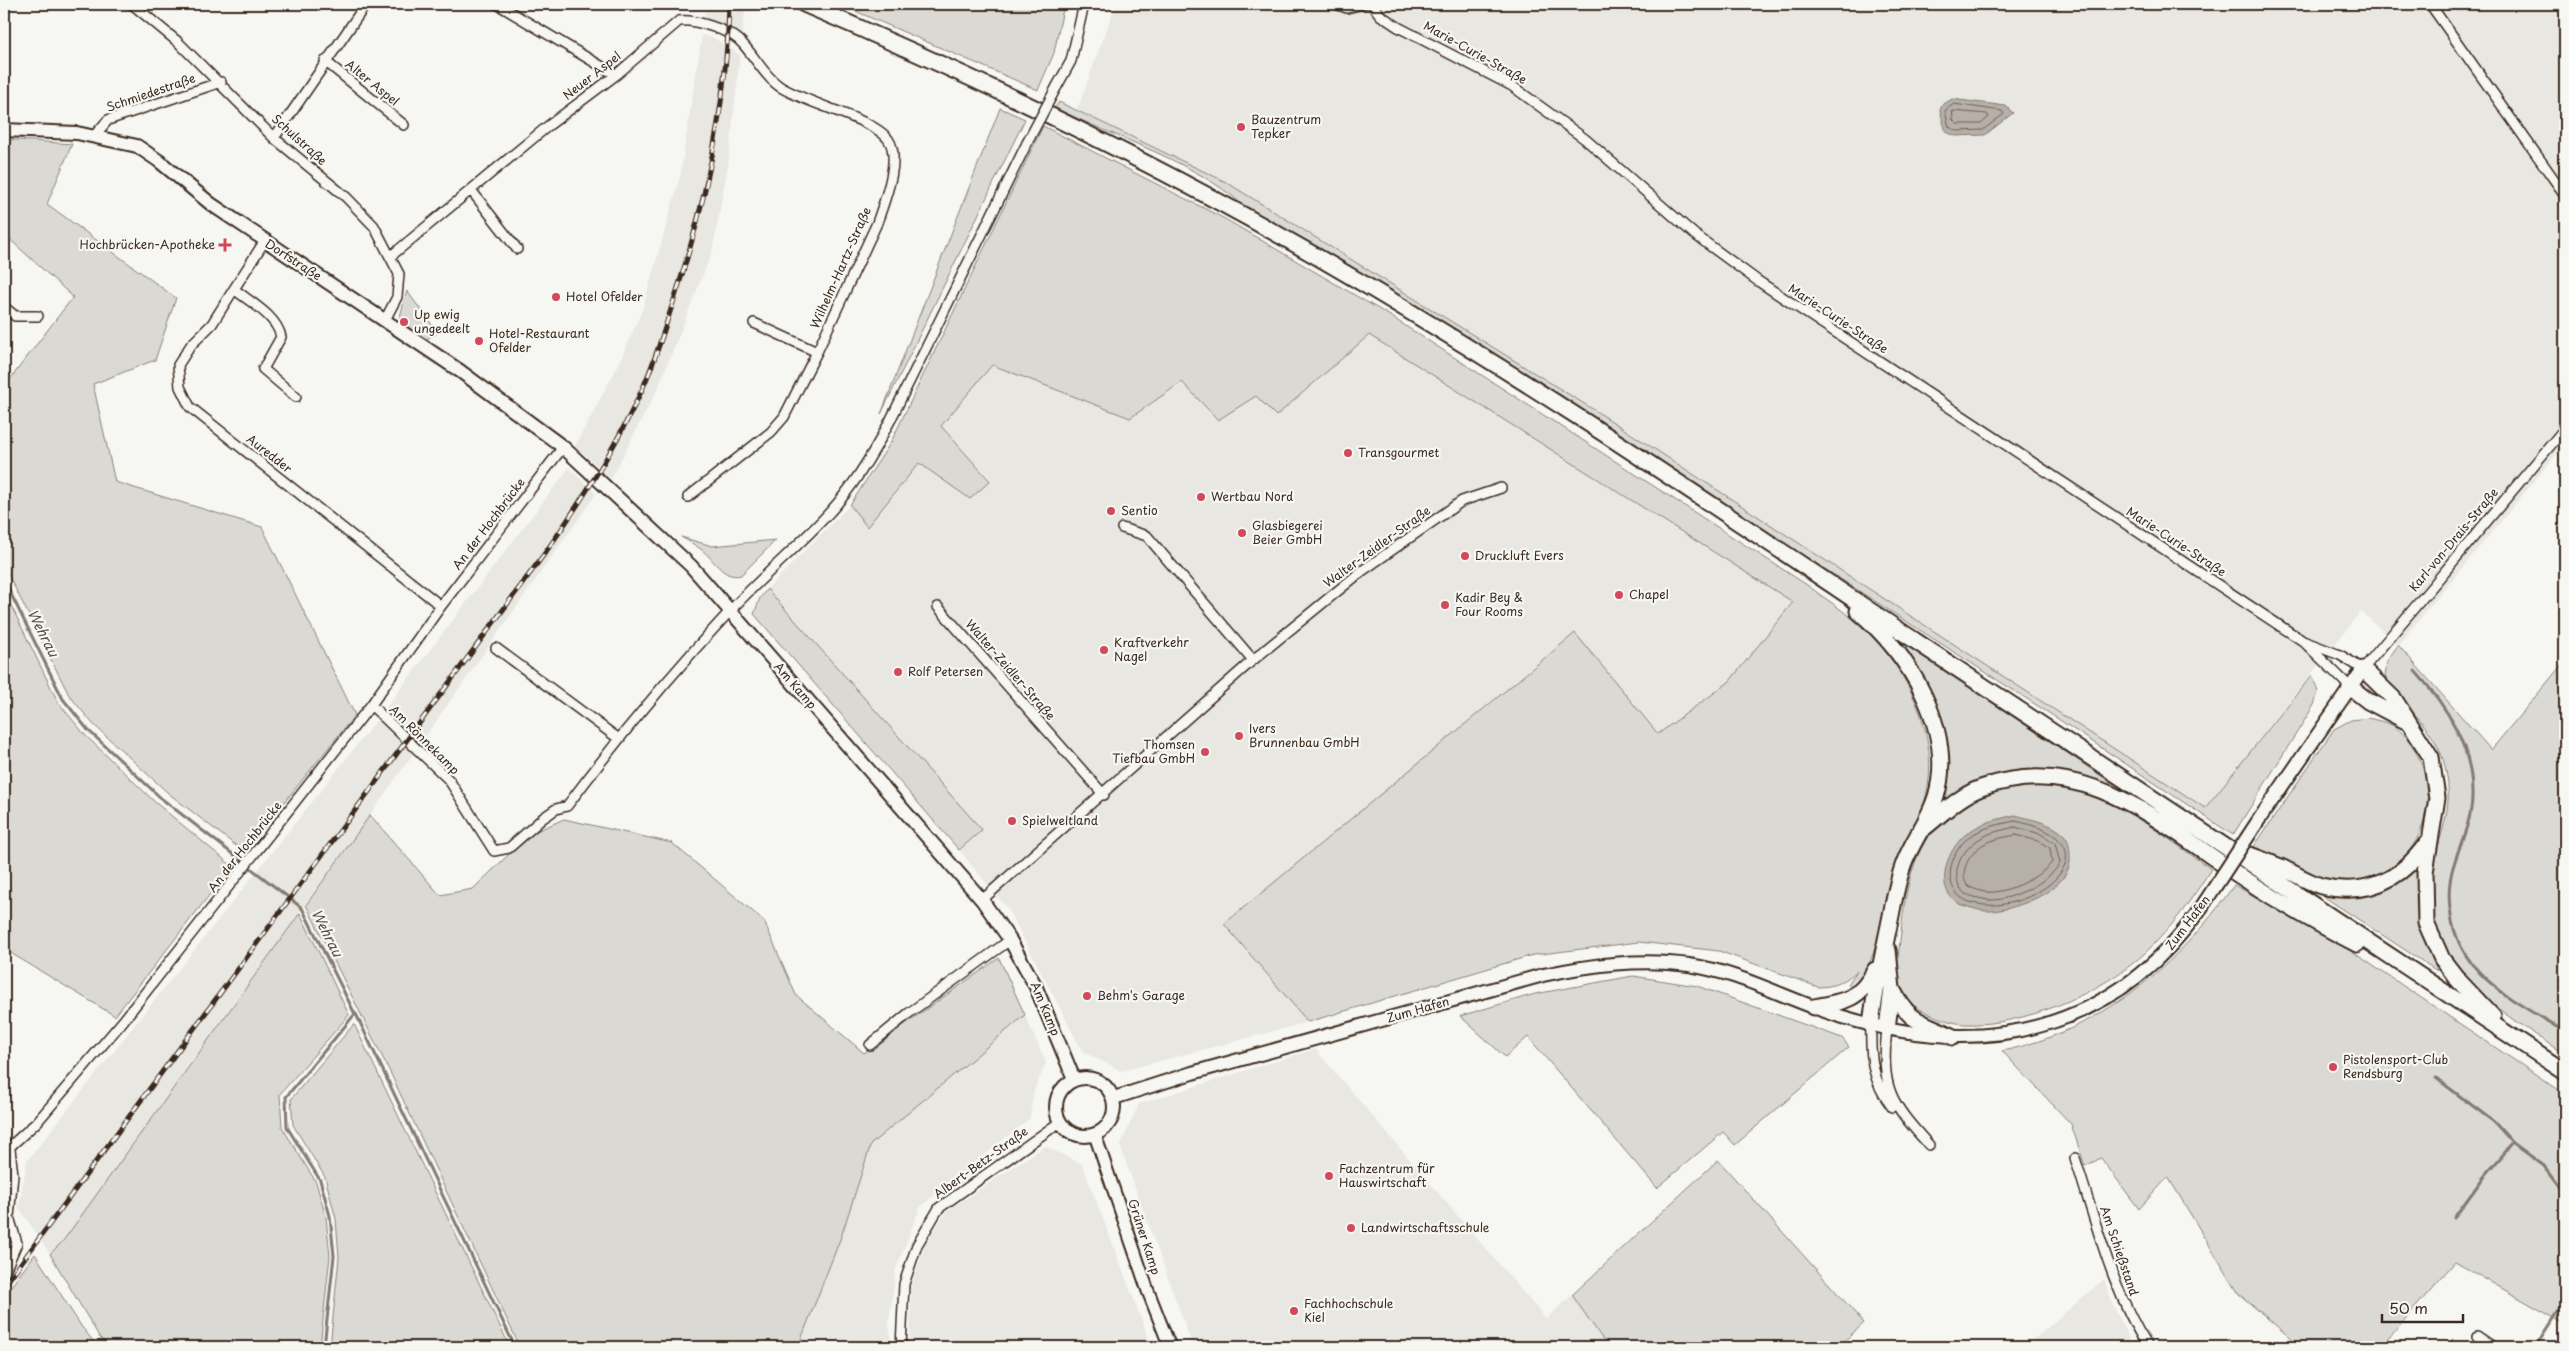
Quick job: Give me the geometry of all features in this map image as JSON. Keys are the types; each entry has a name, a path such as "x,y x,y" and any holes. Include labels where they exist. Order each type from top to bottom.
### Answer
{"highway":[{"path":"804,4 918,52 1061,119 1281,236 1505,371 1805,567 2565,1072"},
{"path":"1805,567 1864,616 1891,644 1909,669 1926,704 1938,747 1940,779 1931,813 1919,832 1902,868 1881,960 1871,1025"},
{"path":"2363,669 2394,699 2431,757 2436,778 2437,798 2425,872 2426,924 2442,959 2459,981 2513,1038"},
{"path":"2350,687 2368,701 2407,722"},
{"path":"1919,832 1965,796 1999,782 2035,777 2086,784 2121,798 2249,882 2356,944 2388,954"},
{"path":"2216,841 2320,886 2353,889 2370,887 2399,874 2413,863 2429,839"},
{"path":"1887,936 1892,989 1887,1028"},
{"path":"1814,1008 1841,1002 1861,992 1868,984 1881,960"},
{"path":"1892,989 1900,1004 1913,1020 1953,1037"}],"main road":[{"name":"Dorfstraße","path":"4,130 94,136 137,146 159,160 211,204 264,242 385,320 563,447"},
{"name":"Am Kamp","path":"563,447 679,554 731,609 759,644 982,900 1010,940 1035,984 1074,1079"},
{"name":"Zum Hafen","path":"1114,1098 1210,1068 1576,968 1640,962 1689,965 1728,974 1814,1008 1871,1025 1919,1034 1953,1037 2010,1032 2057,1021 2088,1008 2116,993 2164,955 2183,934 2363,669"},
{"path":"1074,1079 1094,1079 1109,1090 1114,1098 1115,1107 1111,1120 1103,1130 1095,1134 1084,1136 1074,1134 1060,1122 1056,1111 1056,1102 1060,1092 1074,1079"}],"street":[{"name":"Schulstraße","path":"132,4 178,42 221,82 274,138 346,197 374,226 399,274 397,296 385,320"},
{"name":"Alter Aspel","path":"274,138 325,61 366,4"},
{"path":"497,4 616,75"},
{"name":"Am Rönnekamp","path":"371,706 449,780 494,851 509,848 543,818 556,809 567,806 619,739 731,609 830,512 872,454 1027,143 1071,61 1084,4"},
{"path":"1335,4 1347,8 1363,4"},
{"name":"Marie-Curie-Straße","path":"1372,4 1380,15 1398,27 1512,86 1585,139 1694,234 1758,281 2303,641 2350,687"},
{"path":"2430,4 2565,194"},
{"name":"Neuer Aspel","path":"391,256 548,126 616,75 679,21 689,20 703,24 738,39"},
{"name":"Wilhelm-Hartz-Straße","path":"688,497 771,432 784,416 817,352 876,223 890,179 894,158 892,147 882,132 794,95 778,85 738,39"},
{"name":"Alter Aspel","path":"325,61 404,125"},
{"name":"Schmiedestraße","path":"94,136 108,120 221,82"},
{"path":"471,190 517,249"},
{"name":"Auredder","path":"264,242 212,324 191,345 178,365 180,387 190,407 441,606"},
{"path":"234,290 265,313 280,328 282,337 263,369 296,397"},
{"path":"4,307 15,316 38,316"},
{"path":"754,324 817,352"},
{"name":"Karl-von-Drais-Straße","path":"2363,669 2565,428"},
{"name":"An der Hochbrücke","path":"4,1273 17,1244 9,1217 13,1175 7,1151 37,1122 123,1021 241,872 371,706 441,606 563,447"},
{"name":"Walter-Zeidler-Straße","path":"982,900 1104,795 1253,660 1362,571 1462,501 1501,488"},
{"path":"1122,528 1147,536 1253,660"},
{"name":"Walter-Zeidler-Straße","path":"938,607 1104,795"},
{"name":"Marie-Curie-Straße","path":"2303,641 2340,655 2363,669"},
{"path":"496,648 619,739"},
{"path":"870,1045 909,1013 1010,940"},
{"path":"1871,1025 1870,1053 1873,1072 1884,1096 1929,1145"},
{"path":"1887,1028 1884,1059 1888,1090 1906,1120"},
{"name":"Albert-Betz-Straße","path":"901,1347 904,1284 917,1245 938,1208 1060,1122"},
{"name":"Grüner Kamp","path":"1095,1134 1148,1291 1170,1347"},
{"name":"Am Schießstand","path":"2075,1158 2112,1273 2130,1318 2148,1347"},
{"path":"4,1205 9,1217"},
{"path":"2477,1336 2493,1347"}],"shaded area":[{"path":"706,4 746,4 742,36 720,23 704,19"},
{"path":"839,4 1064,4 1054,53 1038,90"},
{"path":"1116,4 2565,4 2565,444 2398,645 2361,611 2205,808 1607,418 1226,182 1077,110"},
{"path":"702,35 714,38 740,55 728,165 712,252 658,388 611,479 575,446 618,366 643,308 680,177"},
{"path":"1059,102 1226,182 1607,418 2205,808 2312,675 2318,692 2314,705 2233,835 2055,717 1416,306 1243,205 1222,189 1177,162 1055,108"},
{"path":"1000,108 1025,119 881,414"},
{"path":"1043,126 1225,219 1387,314 1807,585 1851,617 1875,640 1901,673 1920,712 1929,754 1929,775 1923,807 1890,883 1873,953 1861,978 1852,989 1848,984 1857,971 1839,983 1818,987 1719,951 1639,942 1533,955 1308,1022 1224,924 1575,633 1658,734 1729,682 1793,602 1369,335 1276,416 1256,396 1218,420 1182,382 1130,418 992,365 941,426 990,481 970,499 919,463 867,527 850,505 891,442"},
{"path":"4,139 72,144 47,204 176,298 155,360 93,384 115,482 262,527 355,715 244,852 168,793 93,724 69,695 4,566 4,387 73,297 4,234"},
{"path":"407,291 438,333 422,341 398,324"},
{"path":"1369,335 1793,602 1729,682 1658,734 1575,633 1224,925 1308,1022 1122,1071 1083,1052 1008,909 959,850 982,830 767,589 850,505 867,527 919,463 970,499 990,480 941,426 992,365 1130,418 1182,382 1218,420 1256,396 1276,416"},
{"path":"569,468 596,494 370,815 63,1241 50,1254 19,1208 27,1161 372,726"},
{"path":"681,537 712,546 776,540 741,575 735,576 724,572 702,550"},
{"path":"767,589 982,830 959,850 754,614 760,598"},
{"path":"4,591 58,702 85,735 156,803 232,866 115,1016 4,949"},
{"path":"1896,637 2138,801 2054,772 2024,770 2009,772 1980,781 1941,803 1945,765 1894,641"},
{"path":"2398,645 2491,750 2565,661 2565,1054 2520,1024 2478,991 2460,972 2445,950 2436,926 2431,881 2447,810 2448,785 2446,771 2442,757 2429,732 2385,677 2387,661"},
{"path":"2368,718 2388,723 2403,733 2421,763 2427,787 2426,810 2421,831 2410,850 2395,865 2376,876 2354,882 2329,882 2310,877 2253,848 2334,729 2351,720"},
{"path":"2033,785 2059,787 2083,793 2128,813 2211,869 2189,902 2164,934 2145,953 2107,981 2061,1004 2011,1020 1987,1023 1957,1023 1937,1017 1911,1004 1907,1007 1903,998 1898,980 1898,970 1905,900 1921,848 1934,828 1952,812 1973,799 2000,790","holes":["2036,898 2006,908 1990,910 1959,904"]},
{"path":"370,815 440,895 473,889 530,834 564,819 672,843 764,921 796,995 864,1053 999,958 1025,1015 871,1144 841,1237 798,1347 520,1347 388,1068 306,905"},
{"path":"2420,864 2416,892 2418,920 2423,938 2437,971 2326,898 2326,895 2365,895"},
{"path":"2234,885 2342,945 2565,1094 2565,1324 2455,1262 2381,1347 2301,1347 2239,1294 2168,1177 2139,1209 2101,1158 2085,1166 2071,1124 2002,1051 2038,1041 2072,1028 2104,1011 2134,991 2162,968 2188,942 2212,915"},
{"path":"300,913 349,1015 280,1094 282,1127 316,1182 326,1217 330,1256 320,1347 111,1347 100,1338 50,1254 63,1241"},
{"path":"1633,976 1697,986 1842,1038 1849,1047 1735,1145 1723,1132 1657,1188 1528,1037 1505,1057 1460,1016 1535,994"},
{"path":"1025,1015 1046,1063 1033,1093 1030,1118 920,1207 896,1269 889,1322 891,1347 798,1347 841,1237 871,1144"},
{"path":"354,1024 510,1347 330,1347 339,1257 336,1219 325,1177 293,1125 291,1099"},
{"path":"1315,1049 1546,1319 1572,1295 1608,1347 1193,1347 1120,1146 1139,1104"},
{"path":"1045,1146 1082,1164 1152,1347 910,1347 911,1286 925,1244 947,1211"},
{"path":"1718,1160 1864,1323 1838,1347 1608,1347 1572,1295"},
{"path":"35,1254 81,1326 98,1347 13,1347 4,1344 4,1296"},
{"path":"2104,1279 2113,1305 2133,1347 2025,1347"}],"water":[{"path":"1952,99 2006,106 2013,113 1985,135 1956,136 1948,133 1945,129 1940,110 1942,105"},
{"path":"2015,815 2048,824 2066,837 2070,856 2069,868 2063,878 2042,895 2028,902 2002,910 1981,910 1965,906 1954,900 1948,892 1945,882 1945,871 1948,859 1954,848 1961,839 1979,826"}],"waterway":[{"name":"Wehrau","path":"4,580 63,699 88,730 162,799 302,908 355,1014 286,1097 287,1127 320,1180 330,1216 334,1256 324,1347"},
{"path":"2415,671 2438,698 2456,728 2463,744 2471,778 2472,804 2451,874 2449,901 2454,929 2459,942 2473,965 2493,985 2516,1002 2565,1032"},
{"path":"356,1014 515,1347"},
{"path":"2436,1078 2494,1122 2513,1143"},
{"path":"2454,1218 2483,1178 2513,1143 2544,1166 2565,1194"},
{"path":"2536,1347 2565,1301"}],"railway":[{"path":"4,1286 545,553 608,455 630,415 650,370 675,297 696,225 713,152 719,116 724,79 729,4"}],"place":[{"name":"Bauzentrum Tepker","path":"1241,127"},
{"name":"Hochbrücken-Apotheke","path":"225,245"},
{"name":"Hotel Ofelder","path":"556,297"},
{"name":"Up ewig ungedeelt","path":"404,322"},
{"name":"Hotel-Restaurant Ofelder","path":"479,341"},
{"name":"Transgourmet","path":"1348,453"},
{"name":"Wertbau Nord","path":"1201,497"},
{"name":"Sentio","path":"1111,511"},
{"name":"Glasbiegerei Beier GmbH","path":"1242,533"},
{"name":"Druckluft Evers","path":"1465,556"},
{"name":"Chapel","path":"1619,595"},
{"name":"Kadir Bey & Four Rooms","path":"1445,605"},
{"name":"Kraftverkehr Nagel","path":"1104,650"},
{"name":"Rolf Petersen","path":"898,672"},
{"name":"Ivers Brunnenbau GmbH","path":"1239,736"},
{"name":"Thomsen Tiefbau GmbH","path":"1205,752"},
{"name":"Spielweltland","path":"1012,821"},
{"name":"Behm's Garage","path":"1087,996"},
{"name":"Pistolensport-Club Rendsburg","path":"2333,1067"},
{"name":"Fachzentrum für Hauswirtschaft","path":"1329,1176"},
{"name":"Landwirtschaftsschule","path":"1351,1228"},
{"name":"Fachhochschule Kiel","path":"1294,1311"}]}
